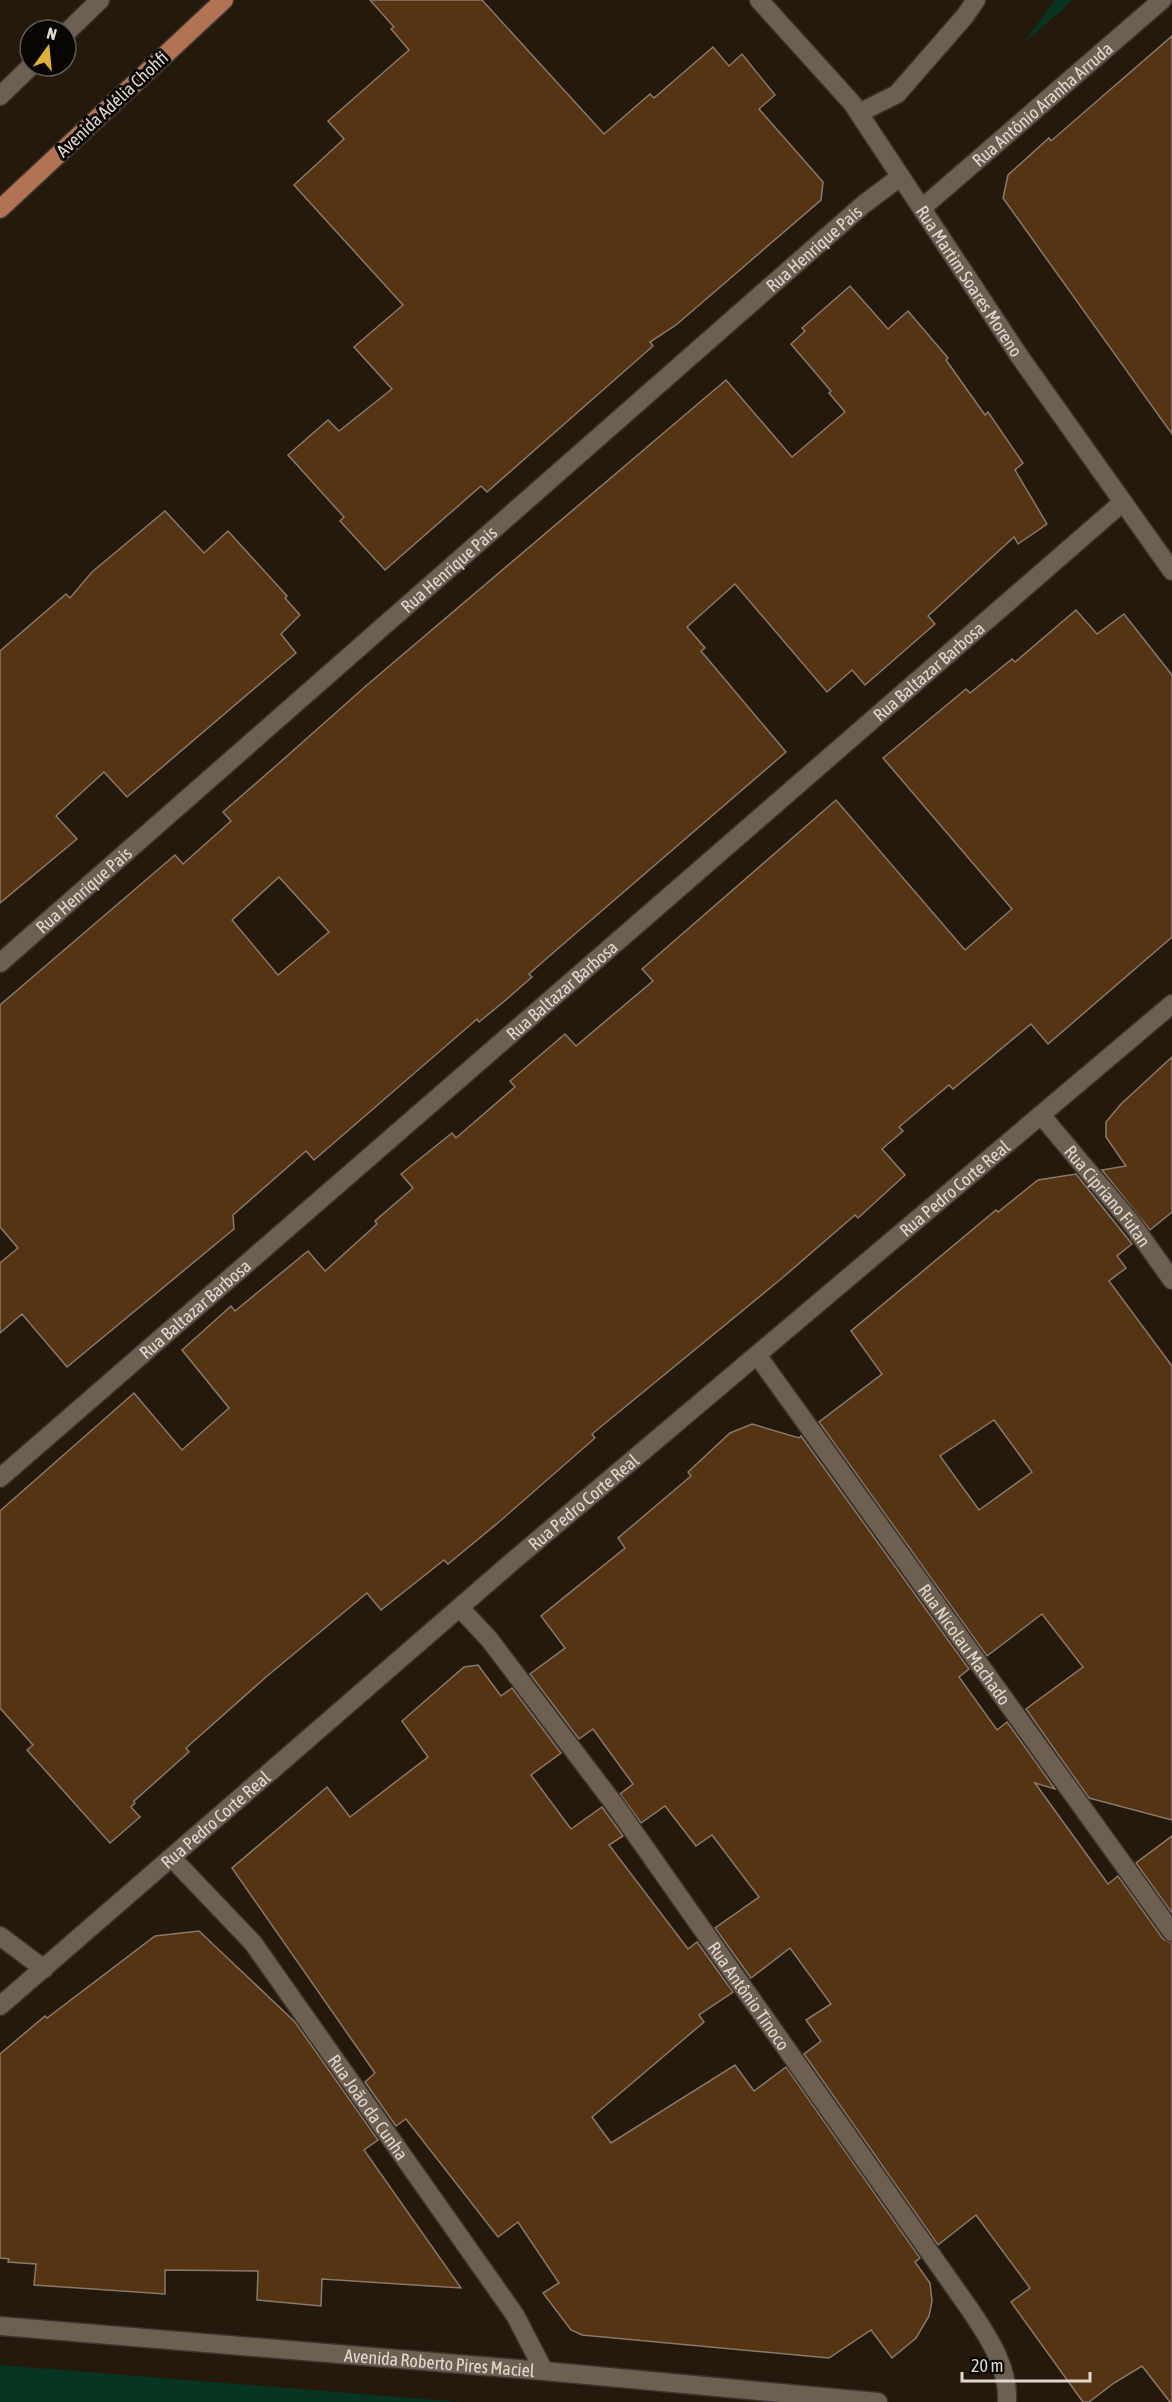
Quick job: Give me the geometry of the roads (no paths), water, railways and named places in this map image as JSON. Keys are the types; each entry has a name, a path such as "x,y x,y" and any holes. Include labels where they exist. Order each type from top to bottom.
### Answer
{"highway":[{"name":"Avenida Adélia Chohfi","path":"0,209 224,0"}],"street":[{"path":"78,21 100,0"},
{"name":"Rua Martim Soares Moreno","path":"759,0 859,113 1020,357 1172,571"},
{"path":"859,113 897,94 965,16 976,0"},
{"name":"Rua Antônio Aranha Arruda","path":"922,208 1162,0"},
{"path":"0,96 19,78"},
{"name":"Rua Henrique Pais","path":"0,963 864,204 900,177"},
{"name":"Rua Baltazar Barbosa","path":"0,1478 1123,502"},
{"name":"Rua Pedro Corte Real","path":"0,2006 459,1608 1172,1004"},
{"name":"Rua Cipriano Futan","path":"1041,1115 1130,1221 1172,1280"},
{"name":"Rua Nicolau Machado","path":"757,1355 1172,1932"},
{"name":"Rua Antônio Tinoco","path":"459,1608 489,1639 615,1805 971,2311 995,2347 1008,2392 1007,2402"},
{"name":"Rua João da Cunha","path":"172,1858 253,1943 515,2315 544,2371"},
{"path":"0,1936 44,1969"},
{"name":"Avenida Roberto Pires Maciel","path":"0,2326 544,2371 878,2402"}]}
